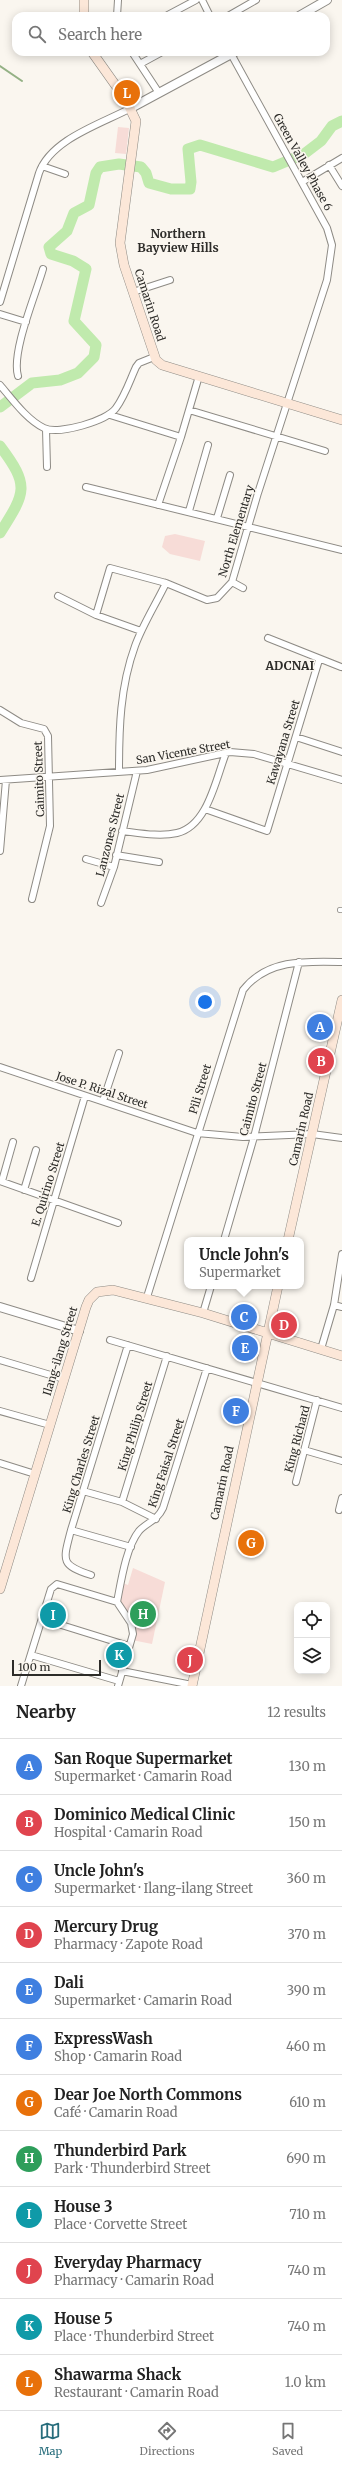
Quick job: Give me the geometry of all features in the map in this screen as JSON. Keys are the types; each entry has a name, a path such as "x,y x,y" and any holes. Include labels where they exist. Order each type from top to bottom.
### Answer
{"main road":[{"path":"84,0 84,12"},
{"name":"Camarin Road","path":"95,56 131,108 136,126 120,237 124,265 154,357 162,365 342,420"},
{"name":"Camarin Road","path":"289,1237 341,1006"},
{"name":"Camarin Road","path":"192,1686 256,1381 277,1289"},
{"name":"Ilang-ilang Street","path":"0,1589 89,1300 97,1292 113,1290 147,1297 203,1312 342,1356"}],"street":[{"path":"117,12 118,0"},
{"path":"174,12 196,0"},
{"path":"202,0 208,12"},
{"path":"235,12 256,0"},
{"path":"305,12 327,0"},
{"path":"135,56 159,93"},
{"path":"140,64 155,56"},
{"path":"0,302 2,286 42,166 52,151 62,144 227,56"},
{"name":"Green Valley Phase 6","path":"234,56 328,228 332,245 330,265 288,403"},
{"path":"301,180 342,158"},
{"path":"329,165 342,186"},
{"path":"42,166 65,174"},
{"path":"18,376 16,366 26,322 43,269"},
{"path":"133,292 170,280"},
{"path":"0,314 26,322"},
{"path":"1,386 22,410 46,429 63,430 103,419 110,415 120,403 139,363 154,357"},
{"path":"158,505 181,437 199,376"},
{"name":"North Elementary","path":"96,615 110,568 166,583 207,600 216,598 232,582 288,403"},
{"path":"189,410 325,451"},
{"path":"110,415 181,437"},
{"path":"46,429 47,467"},
{"path":"189,511 208,445"},
{"path":"217,518 230,475"},
{"path":"86,487 189,511 342,550"},
{"path":"232,582 243,588"},
{"path":"119,772 120,705 131,657 141,631 166,583"},
{"path":"58,596 96,615 141,631"},
{"path":"268,638 319,660 341,667"},
{"name":"Kawayana Street","path":"205,809 267,831 319,660"},
{"name":"Caimito Street","path":"0,710 21,723 44,729 48,736 50,826 32,899"},
{"path":"296,737 342,752"},
{"path":"122,831 168,834 178,833 200,818 205,809 226,753"},
{"name":"San Vicente Street","path":"3,780 137,771 166,767 209,755 226,753 254,754 342,780"},
{"name":"Lanzones Street","path":"101,903 114,867 137,771"},
{"path":"0,851 3,780"},
{"path":"116,855 159,862"},
{"path":"86,859 114,867"},
{"name":"Caimito Street","path":"225,1237 254,1137 299,962"},
{"name":"Pili Street","path":"147,1297 197,1132 243,990 253,978 265,970 299,962 342,962"},
{"path":"103,1102 119,1053"},
{"name":"Jose P. Rizal Street","path":"0,1067 197,1132 222,1136 254,1137 312,1134 342,1138"},
{"name":"E. Quirino Street","path":"31,1278 85,1096"},
{"path":"13,1142 1,1181 118,1223"},
{"path":"24,1190 36,1150"},
{"path":"321,1349 334,1305 342,1254"},
{"path":"203,1312 210,1289"},
{"path":"334,1305 342,1307"},
{"path":"0,1307 79,1331"},
{"path":"110,1340 256,1381 342,1408"},
{"name":"King Charles Street","path":"91,1575 70,1568 67,1564 66,1555 71,1530 128,1345"},
{"name":"King Philip Street","path":"122,1502 167,1356"},
{"path":"0,1360 64,1379"},
{"name":"King Faisal Street","path":"117,1602 131,1547 139,1531 156,1519 165,1500 207,1368"},
{"name":"King Richard","path":"296,1482 317,1400"},
{"path":"0,1411 50,1425"},
{"path":"304,1450 342,1460"},
{"path":"0,1463 35,1474"},
{"path":"83,1491 122,1502 156,1519"},
{"path":"339,1510 342,1499"},
{"path":"71,1530 131,1547"},
{"path":"21,1686 31,1654 42,1619 55,1584 117,1602 133,1627 118,1683 31,1654"},
{"path":"42,1619 129,1646"},
{"path":"122,1671 192,1686"}],"shaded area":[{"path":"118,127 129,128 126,154 115,153"},
{"path":"175,534 205,541 200,561 170,554 162,547 165,536"},
{"path":"133,1568 165,1582 152,1644 132,1640 135,1627 118,1602 123,1583 128,1585"}],"waterway":[{"path":"0,66 22,81"},
{"path":"0,407 32,383 60,380 78,373 94,357 96,345 74,321 86,269 73,261 51,254 49,247 67,231 74,213 89,205 96,173 100,167 119,164 141,167 146,173 149,183 171,189 190,189 191,182 188,149 200,145 273,167 304,154 321,141 332,126 342,121"},
{"path":"0,446 16,471 20,480 21,489 15,508 0,533"}],"place":[{"name":"Shawarma Shack","path":"127,93"},
{"name":"San Roque Supermarket","path":"320,1027"},
{"name":"Dominico Medical Clinic","path":"321,1061"},
{"name":"Uncle John's","path":"244,1317"},
{"name":"Mercury Drug","path":"284,1325"},
{"name":"Dali","path":"245,1348"},
{"name":"ExpressWash","path":"236,1411"},
{"name":"Dear Joe North Commons","path":"251,1543"},
{"name":"Thunderbird Park","path":"143,1614"},
{"name":"House 3","path":"53,1615"},
{"name":"House 5","path":"119,1655"},
{"name":"Everyday Pharmacy","path":"190,1660"}],"district":[{"name":"Northern Bayview Hills","path":"178,241"},
{"name":"ADCNAI","path":"290,666"}]}
